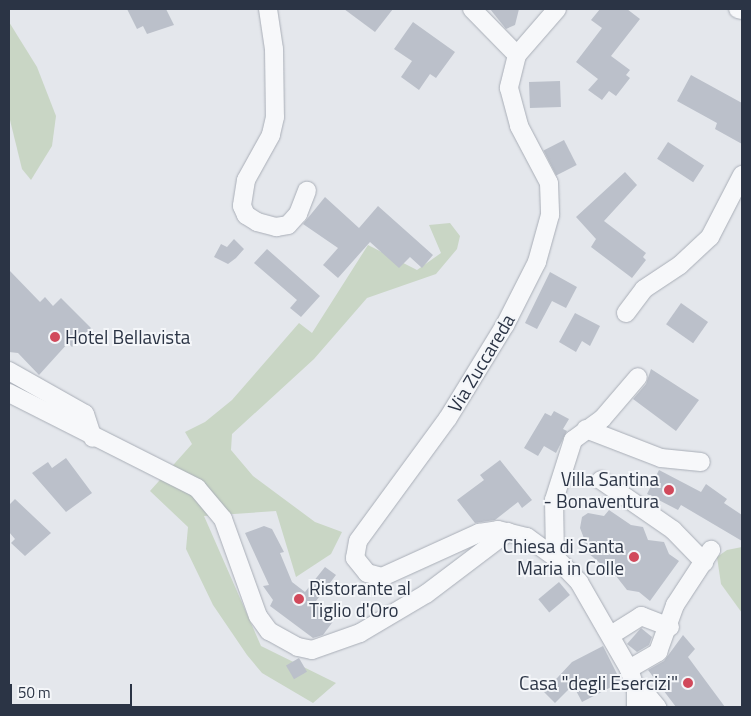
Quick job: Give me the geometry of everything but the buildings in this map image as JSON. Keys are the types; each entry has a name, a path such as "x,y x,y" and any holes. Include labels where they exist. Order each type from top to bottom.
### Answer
{"street":[{"path":"268,9 274,50 275,117 271,135 246,180 242,206 257,222 276,227 288,225 298,214 307,191"},
{"path":"472,9 517,55"},
{"name":"Via Zuccareda","path":"503,531 463,539 392,576 367,574 355,558 358,540 448,418 505,325 537,262 551,200 542,163 511,105 509,88 517,55 557,9"},
{"path":"738,9 742,10"},
{"path":"626,313 644,289 686,261 710,237 742,175"},
{"path":"9,371 85,414 94,438"},
{"path":"555,557 554,500 580,428 602,419 638,377"},
{"path":"9,393 94,438 198,488 214,504 258,616 282,641 312,650 338,643 396,613 503,531 527,537 555,557 578,582 611,635 629,669 636,699 647,695 657,707"},
{"path":"580,428 661,458 700,462"},
{"path":"601,480 708,556 675,605 670,627 658,652 629,669"},
{"path":"611,635 641,616 670,627"}],"green space":[{"path":"9,22 37,67 56,116 52,146 31,180 22,169 9,116"},
{"path":"450,223 460,236 457,249 436,274 367,298 314,359 232,434 231,450 253,476 315,522 342,532 331,554 296,577 276,511 204,516 261,646 336,683 313,703 262,673 247,655 213,605 186,549 188,527 150,491 192,444 185,432 205,422 232,400 299,323 312,333 368,245 417,270 441,253 429,225"},
{"path":"742,547 742,613 721,584 717,557 727,550"}],"place":[{"name":"Hotel Bellavista","path":"55,337"},
{"name":"Villa Santina - Bonaventura","path":"669,490"},
{"name":"Chiesa di Santa Maria in Colle","path":"634,557"},
{"name":"Ristorante al Tiglio d'Oro","path":"299,599"},
{"name":"Casa \"degli Esercizi\"","path":"688,683"}]}
